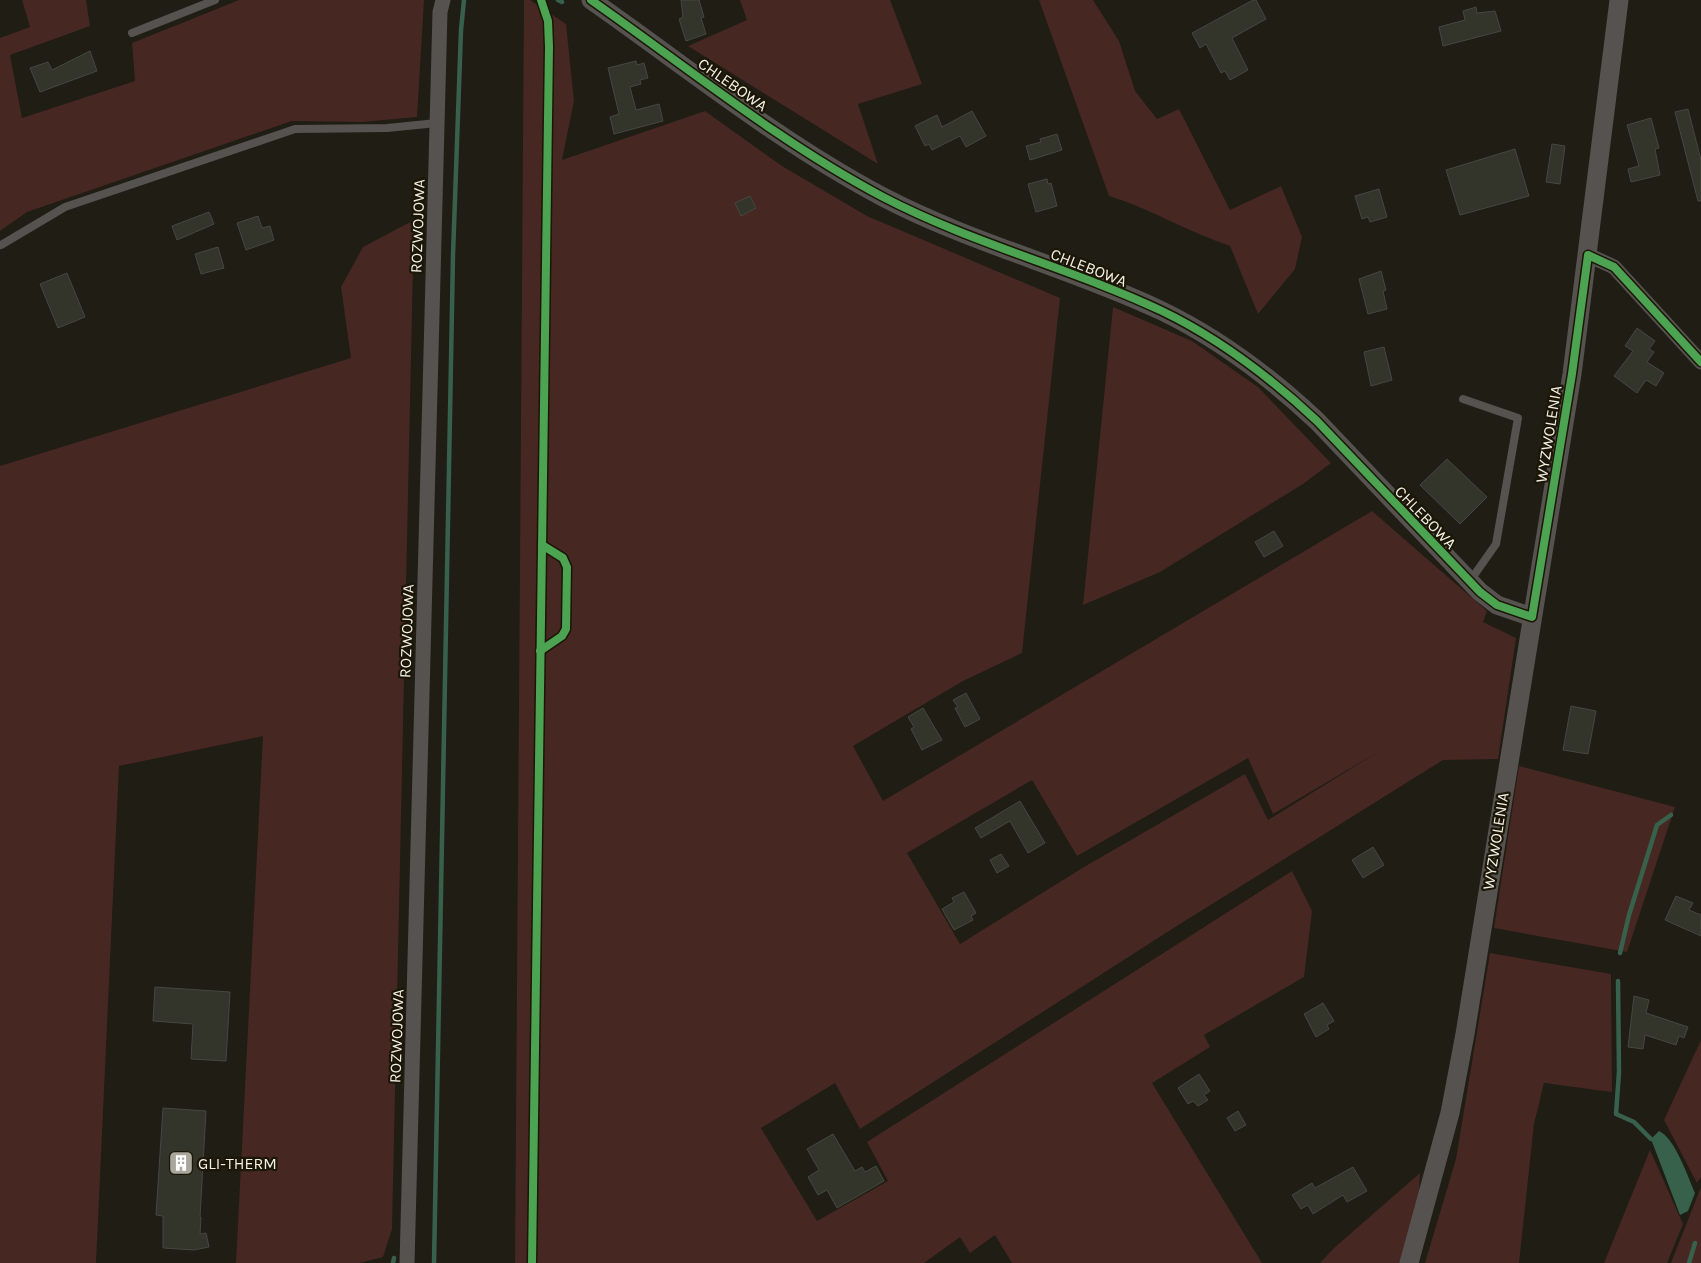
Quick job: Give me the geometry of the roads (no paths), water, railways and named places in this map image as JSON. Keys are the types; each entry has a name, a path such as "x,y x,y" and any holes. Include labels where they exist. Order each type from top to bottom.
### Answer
{"street":[{"name":"ROZWOJOWA","path":"407,1263 440,12 443,0"},
{"name":"CHLEBOWA","path":"591,0 783,136 884,197 968,237 1160,310 1249,362 1317,421 1469,582 1497,605 1532,617"},
{"name":"WYZWOLENIA","path":"1409,1263 1437,1166 1461,1054 1572,374 1619,0"},
{"path":"1588,255 1614,267 1701,362"}],"lane":[{"path":"132,33 215,0"},
{"path":"1,245 64,207 295,129 387,128 437,123"},
{"path":"1463,399 1518,418 1496,544 1469,582"}],"waterway":[{"path":"434,1263 453,255 461,30 464,0"},
{"path":"558,0 562,2"},
{"path":"1620,953 1629,915 1657,825 1671,815"},
{"path":"1618,981 1619,1072 1616,1114 1634,1122 1651,1139"},
{"path":"1689,1263 1695,1243"},
{"path":"393,1263 394,1258"}],"place":[{"name":"GLI-THERM","path":"181,1163"}]}
